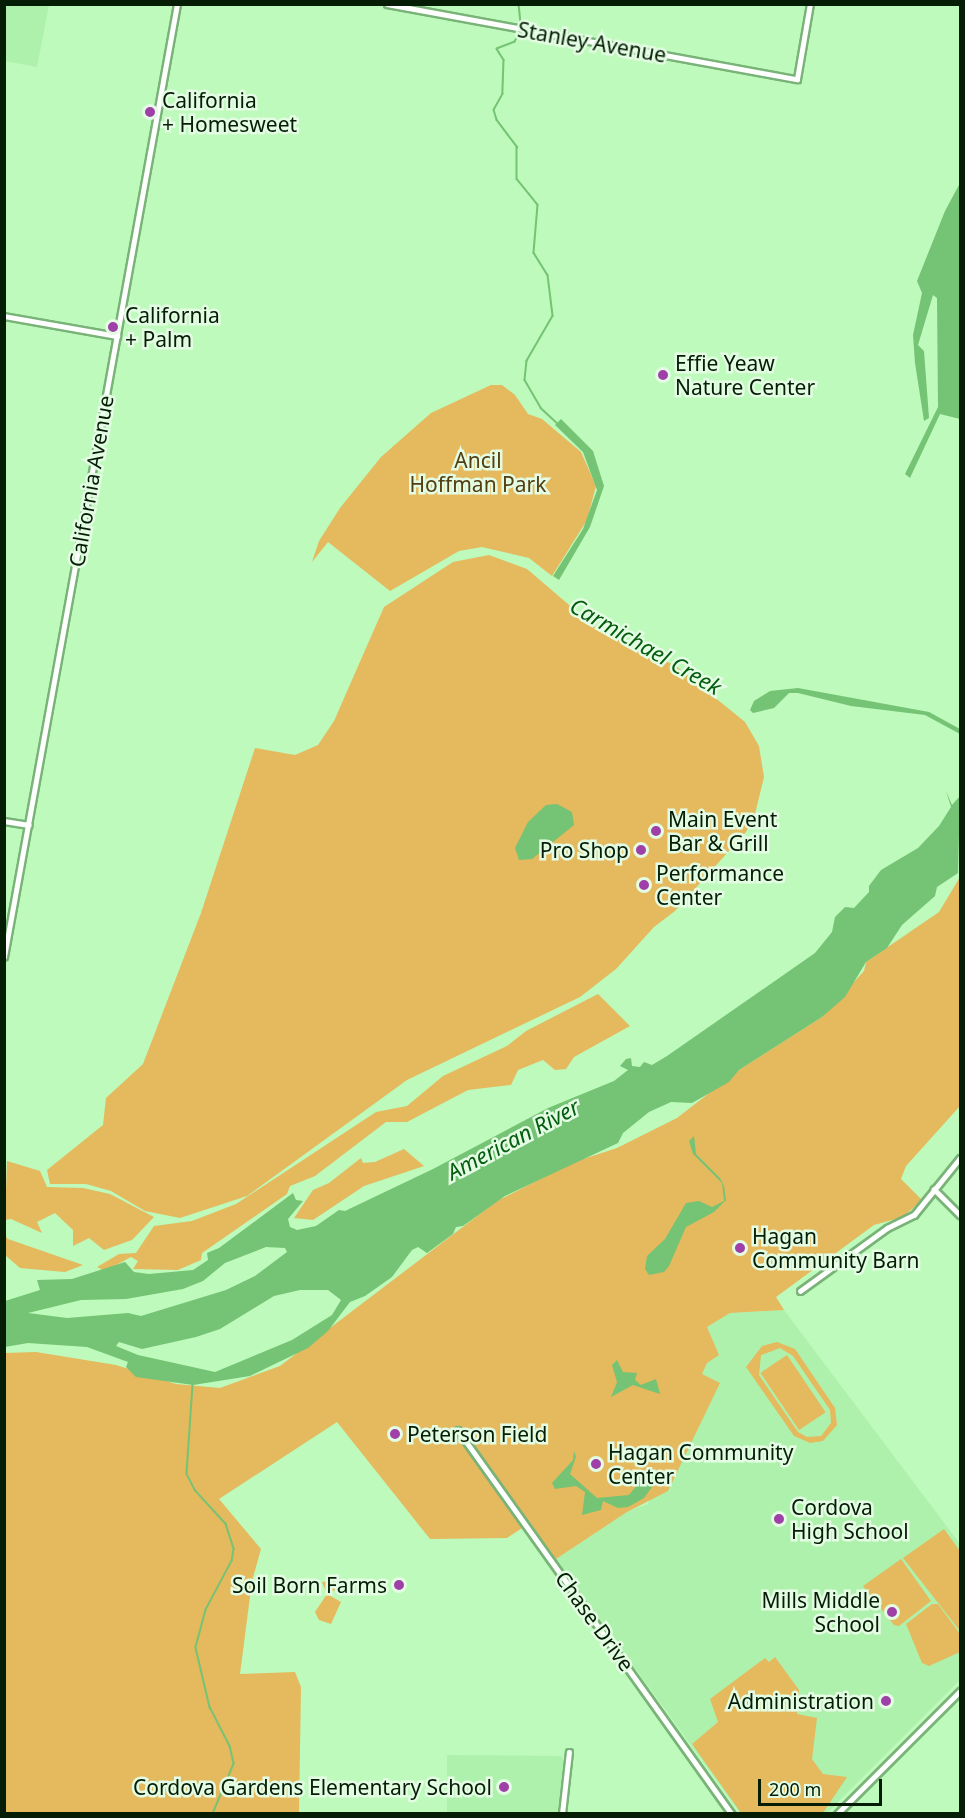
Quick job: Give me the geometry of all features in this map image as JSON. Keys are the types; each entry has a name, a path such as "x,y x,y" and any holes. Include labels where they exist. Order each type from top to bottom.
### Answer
{"street":[{"name":"California Avenue","path":"4,957 177,4"},
{"name":"Stanley Avenue","path":"387,4 797,79 810,4"},
{"path":"4,316 117,336"},
{"path":"4,821 28,825"},
{"path":"800,1291 887,1228 914,1215 960,1158"},
{"path":"934,1190 960,1215"},
{"name":"Chase Drive","path":"458,1430 732,1814"},
{"path":"837,1814 960,1691"},
{"path":"562,1814 568,1752"}],"shaded area":[{"path":"4,5 49,5 37,67 5,61"},
{"name":"Cordova High School","path":"784,1310 960,1544 960,1680 827,1813 740,1813 556,1559 627,1512 648,1504 659,1460 707,1363 706,1327 730,1313"},
{"name":"Cordova Gardens Elementary School","path":"447,1755 561,1756 564,1761 558,1813 447,1813"}],"green space":[{"name":"Ancil Hoffman Park","path":"491,385 502,385 515,395 528,414 542,419 581,452 596,486 587,520 552,576 529,558 482,547 459,551 390,591 328,542 312,562 319,541 340,508 381,457 431,413"},
{"path":"489,555 527,569 596,628 676,666 745,722 759,746 764,777 754,818 746,832 675,911 654,927 616,969 580,997 407,1080 247,1196 180,1218 145,1211 111,1191 86,1184 50,1184 47,1170 103,1125 106,1098 143,1064 201,913 255,748 295,755 318,745 334,721 384,607 453,562"},
{"path":"960,877 960,1106 906,1166 901,1179 922,1200 903,1217 874,1225 776,1297 784,1310 730,1313 707,1327 719,1355 707,1363 702,1374 720,1383 668,1491 627,1512 556,1559 530,1523 507,1538 430,1539 337,1422 219,1499 261,1549 252,1581 240,1674 295,1672 301,1687 299,1813 5,1813 4,1353 36,1352 116,1365 176,1384 220,1388 280,1366 497,1201 574,1162 617,1148 677,1118 739,1070 822,1017 864,971 866,962 939,912"},
{"path":"598,994 630,1026 574,1057 566,1069 555,1070 543,1060 518,1070 511,1085 468,1090 407,1122 386,1122 315,1176 290,1186 287,1194 202,1253 201,1260 178,1270 133,1269 138,1261 131,1257 105,1271 97,1267 119,1254 136,1253 154,1226 192,1221 236,1204 376,1112 407,1106 443,1076 507,1046 526,1031"},
{"path":"404,1149 424,1166 364,1186 313,1220 294,1218 313,1190 329,1183 361,1158 363,1163 375,1162"},
{"path":"7,1161 40,1171 47,1187 83,1188 110,1194 154,1217 132,1240 104,1250 89,1238 73,1246 73,1230 55,1213 37,1222 42,1233 11,1219 5,1220"},
{"path":"4,1234 8,1239 83,1265 65,1272 20,1268 5,1255"},
{"path":"777,1342 795,1349 835,1408 837,1425 823,1441 810,1443 794,1436 746,1367 762,1346","holes":["780,1348 793,1356 830,1410 831,1423 821,1436 807,1437 798,1432 759,1375 761,1355"]},
{"path":"787,1355 826,1412 799,1430 760,1373"},
{"path":"944,1529 960,1551 960,1631 903,1558"},
{"path":"901,1559 931,1601 899,1626 894,1625 863,1586"},
{"path":"335,1581 335,1590 327,1594 322,1582"},
{"path":"327,1594 341,1602 331,1624 319,1620 315,1612"},
{"path":"932,1604 938,1604 960,1634 960,1652 929,1666 922,1663 906,1624"},
{"path":"775,1657 799,1690 797,1714 817,1718 812,1759 823,1774 847,1777 823,1813 741,1813 692,1744 718,1722 710,1699 765,1658 769,1662"}],"water":[{"path":"960,183 960,419 940,414 910,478 905,474 938,407 937,298 933,295 918,345 924,351 929,418 924,421 913,335 922,293 917,281 945,211"},
{"path":"561,419 593,451 604,486 590,527 559,580 553,576 583,529 597,490 583,452 555,425"},
{"path":"798,688 929,712 960,729 960,734 925,715 851,706 798,693 789,693 774,708 753,713 750,710 754,701 770,691"},
{"name":"American River","path":"946,791 952,805 960,796 958,873 937,887 935,896 902,925 887,948 866,962 845,997 822,1017 739,1070 729,1082 692,1103 671,1102 649,1112 623,1133 618,1143 505,1196 463,1226 456,1227 453,1234 427,1253 418,1247 412,1250 392,1277 365,1296 350,1302 328,1331 308,1348 250,1376 193,1385 136,1377 126,1367 128,1362 87,1347 28,1343 5,1347 5,1301 40,1290 37,1280 72,1279 125,1262 134,1272 149,1274 193,1270 208,1260 207,1253 219,1248 293,1193 296,1200 303,1201 288,1219 290,1227 297,1230 316,1226 339,1210 345,1211 433,1169 548,1108 614,1081 628,1070 620,1066 626,1059 631,1058 632,1066 640,1067 644,1062 652,1065 815,953 832,932 835,917 845,907 854,908 869,892 869,886 881,870 918,848 939,826 951,807","holes":["266,1247 285,1248 287,1252 255,1276 226,1290 141,1316 128,1313 67,1318 28,1313 81,1300 126,1299 183,1289 203,1281 225,1263","300,1290 328,1290 341,1300 332,1315 292,1340 215,1372 138,1355 116,1346 119,1342 142,1349 196,1337 220,1329 274,1296"]},
{"path":"557,804 572,812 574,825 532,859 519,860 515,848 528,822 546,805"},
{"path":"694,1136 696,1154 720,1178 724,1186 726,1200 714,1212 686,1227 669,1266 664,1272 649,1275 645,1269 647,1256 665,1239 686,1203 699,1201 712,1207 724,1201 722,1183 693,1154 689,1141"},
{"path":"617,1360 623,1372 637,1373 635,1380 641,1385 656,1379 660,1394 633,1385 611,1397 617,1382 612,1365"},
{"path":"574,1451 576,1457 570,1474 597,1498 629,1495 645,1475 661,1475 644,1498 628,1507 618,1508 603,1501 601,1510 582,1515 585,1492 576,1486 555,1489 552,1483 573,1460"}],"waterway":[{"name":"Carmichael Creek","path":"519,4 521,23"},
{"name":"Carmichael Creek","path":"519,34 515,42 497,49 504,60 503,94 494,110 497,120 517,147 517,179 538,205 534,253 548,275 553,316 527,361 525,380 541,408 557,423"},
{"path":"193,1385 187,1474 195,1490 226,1524 234,1549 232,1561 206,1610 196,1648 210,1707 230,1746 234,1764 213,1814"}],"place":[{"name":"California + Homesweet","path":"150,112"},
{"name":"California + Palm","path":"113,327"},
{"name":"Effie Yeaw Nature Center","path":"663,375"},
{"name":"Main Event Bar & Grill","path":"656,831"},
{"name":"Pro Shop","path":"641,850"},
{"name":"Performance Center","path":"644,885"},
{"name":"Hagan Community Barn","path":"740,1248"},
{"name":"Peterson Field","path":"395,1434"},
{"name":"Hagan Community Center","path":"596,1464"},
{"name":"Cordova High School","path":"779,1519"},
{"name":"Soil Born Farms","path":"399,1585"},
{"name":"Mills Middle School","path":"892,1612"},
{"name":"Administration","path":"886,1701"},
{"name":"Cordova Gardens Elementary School","path":"504,1787"}]}
